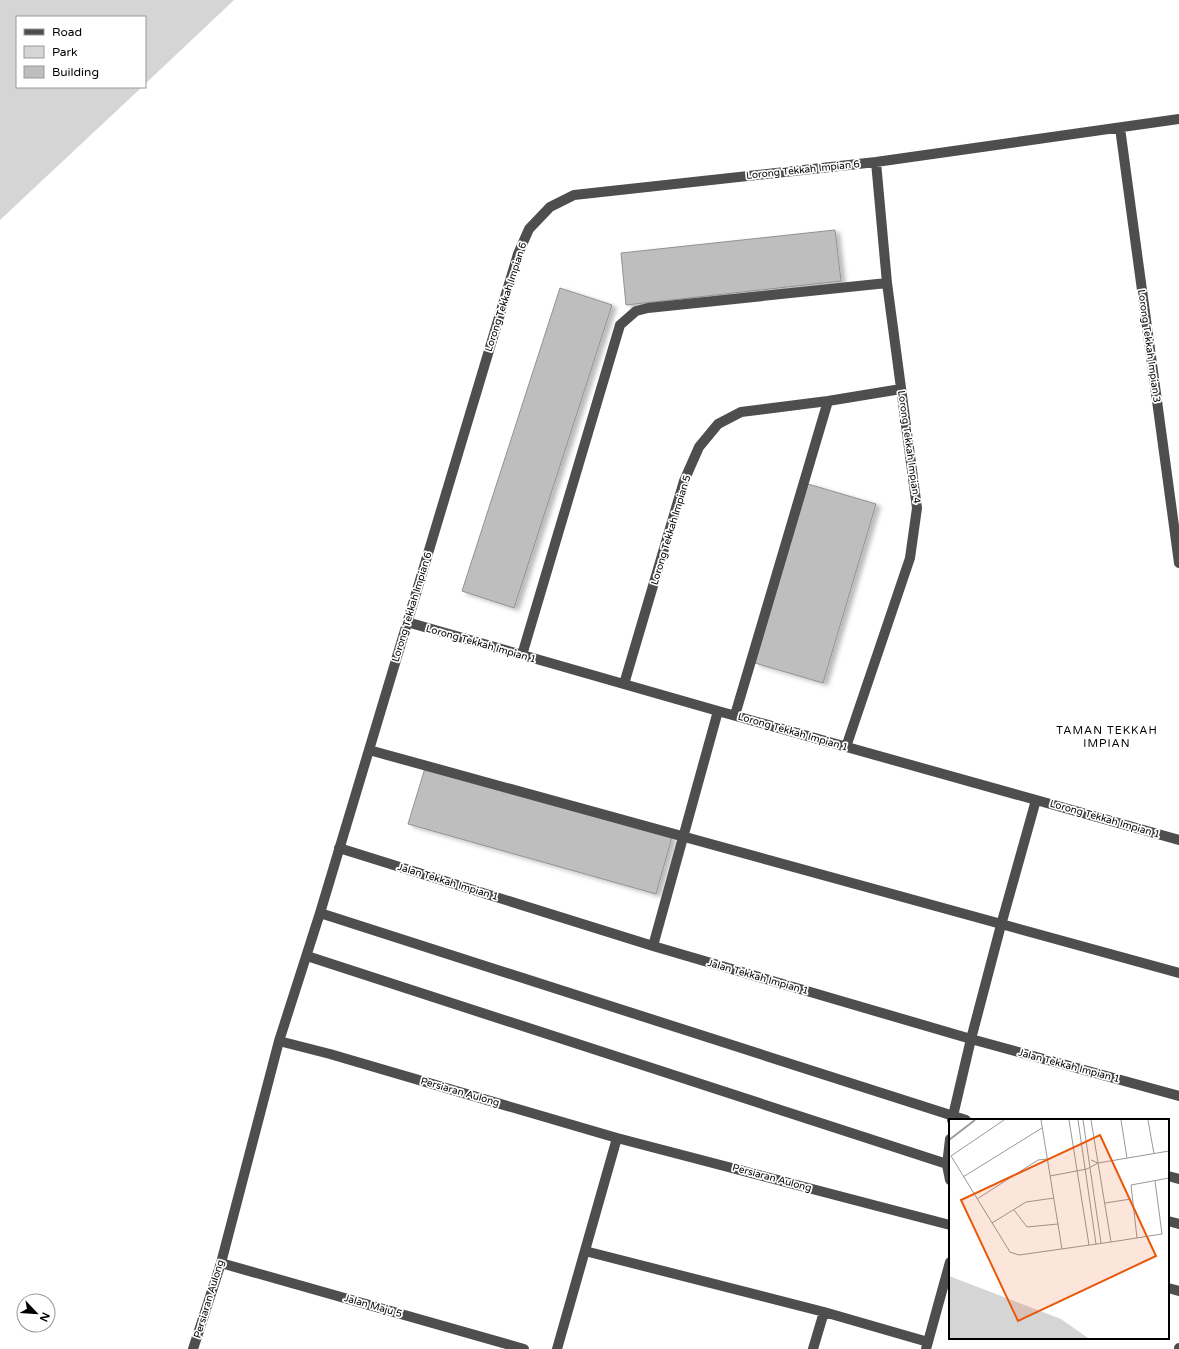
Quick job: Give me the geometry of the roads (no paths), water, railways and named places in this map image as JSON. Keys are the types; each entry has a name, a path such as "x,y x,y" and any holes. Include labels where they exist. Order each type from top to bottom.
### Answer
{"street":[{"name":"Lorong Tekkah Impian 6","path":"279,1041 307,956 518,254 529,229 550,207 574,195 876,162 1179,119"},
{"name":"Lorong Tekkah Impian 3","path":"1120,128 1179,563"},
{"name":"Lorong Tekkah Impian 4","path":"846,747 910,558 918,508 887,283 876,162"},
{"path":"522,656 620,325 636,311 648,308 887,283"},
{"name":"Lorong Tekkah Impian 5","path":"624,684 684,481 699,447 718,424 741,412 828,401 901,389"},
{"path":"735,715 828,401"},
{"name":"Lorong Tekkah Impian 1","path":"407,622 522,656 1179,840"},
{"path":"653,946 718,711"},
{"path":"369,750 1179,974"},
{"path":"320,913 952,1118 1001,924 1036,800"},
{"name":"Jalan Tekkah Impian 1","path":"339,848 653,946 971,1039 1179,1096"},
{"path":"307,956 949,1165"},
{"name":"Persiaran Aulong","path":"193,1349 221,1263 279,1041 330,1054 617,1138 949,1225"},
{"path":"557,1349 617,1138"},
{"path":"1169,1176 1179,1179"},
{"path":"1169,1221 1179,1224"},
{"path":"585,1251 824,1312 927,1345 949,1266"},
{"name":"Jalan Maju 5","path":"221,1263 524,1349"},
{"path":"1169,1288 1179,1291"},
{"path":"813,1349 824,1312"}],"district":[{"name":"TAMAN TEKKAH IMPIAN","path":"1107,736"}]}
